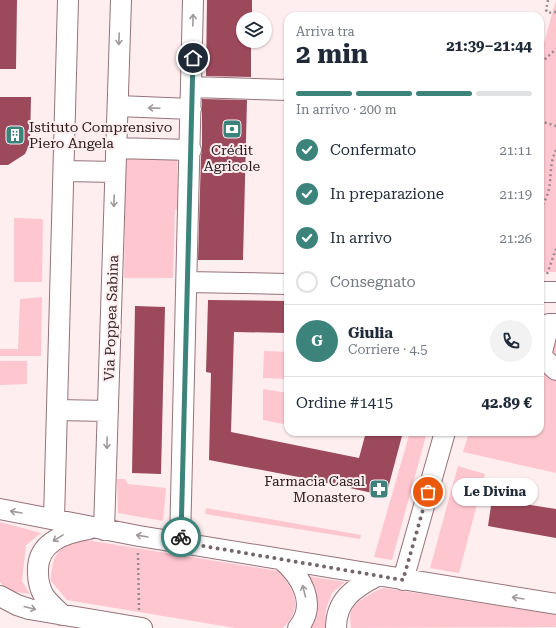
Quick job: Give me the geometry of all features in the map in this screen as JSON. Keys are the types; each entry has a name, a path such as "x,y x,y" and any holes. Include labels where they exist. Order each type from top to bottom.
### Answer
{"street":[{"path":"54,519 65,171 68,0"},
{"name":"Via Poppea Sabina","path":"100,529 108,411 121,0"},
{"path":"180,542 194,0"},
{"path":"192,87 284,90"},
{"path":"118,106 191,110"},
{"path":"116,148 191,150"},
{"path":"65,171 115,172"},
{"path":"187,282 284,284"},
{"path":"544,342 548,324 556,324"},
{"path":"544,359 556,370"},
{"path":"57,410 108,411"},
{"path":"403,580 444,436"},
{"path":"0,509 100,529 377,576 556,604"},
{"path":"62,615 42,592 38,577 39,560 49,544 61,536 100,529"},
{"path":"281,559 294,571 305,590 306,609 298,628"},
{"path":"336,628 337,614 344,598 358,587 377,576"},
{"path":"0,596 17,605 96,624 140,621"}],"path":[{"path":"548,0 546,10 548,13 556,12"},
{"path":"544,60 556,49"},
{"path":"544,122 556,126"},
{"path":"544,204 548,200 553,183 552,160 556,150"},
{"path":"546,292 548,272 556,249"},
{"path":"137,548 140,621"}],"shaded area":[{"path":"556,0 556,272 544,272 544,43"},
{"path":"177,155 178,209 175,210 173,278 124,278 125,209 120,209 122,156"},
{"path":"14,218 43,219 42,282 14,282"},
{"path":"42,297 41,356 0,356 0,349 18,349 20,299"},
{"path":"544,342 556,343 556,473 463,452 468,436 544,436"},
{"path":"264,351 284,352 284,379 263,378"},
{"path":"0,361 27,361 27,384 0,385"},
{"path":"263,389 284,392 284,424 263,420"},
{"path":"409,436 426,436 392,560 374,557"},
{"path":"458,466 485,474 459,573 430,568"},
{"path":"117,479 125,479 128,484 166,488 163,521 118,513"},
{"path":"206,508 361,535 360,539 205,514"},
{"path":"0,522 41,533 26,545 22,581 30,594 9,591 0,582"},
{"path":"74,538 278,571 290,586 294,597 295,603 292,616 282,628 235,628 67,600 51,581 51,573 56,556 63,547"},
{"path":"307,576 345,582 332,593 326,609 325,628 306,628 317,597 313,585"},
{"path":"384,588 552,614 556,615 556,627 351,628 350,618 353,607 364,598"}],"building":[{"path":"0,0 17,0 16,69 0,69"},
{"path":"207,0 252,0 252,12 236,12 236,48 251,48 251,77 206,76"},
{"name":"Istituto Comprensivo Piero Angela","path":"0,97 31,97 30,143 25,154 8,165 0,165"},
{"path":"202,99 247,100 243,260 198,260 202,150"},
{"path":"208,300 284,301 284,333 234,332 231,432 359,458 365,436 402,436 386,496 309,479 209,460 211,373 206,372"},
{"path":"135,306 165,307 161,474 132,473"},
{"path":"492,499 556,509 556,538 488,526"}],"way so far":[{"path":"181,537 180,542 403,580 428,492"}],"place":[{"name":"Crédit Agricole","path":"232,129"},
{"name":"Istituto Comprensivo Piero Angela","path":"15,135"},
{"name":"Farmacia Casal Monastero","path":"379,489"},
{"name":"Le Divina","path":"428,492"}],"route":[{"path":"181,537 193,58"}]}
